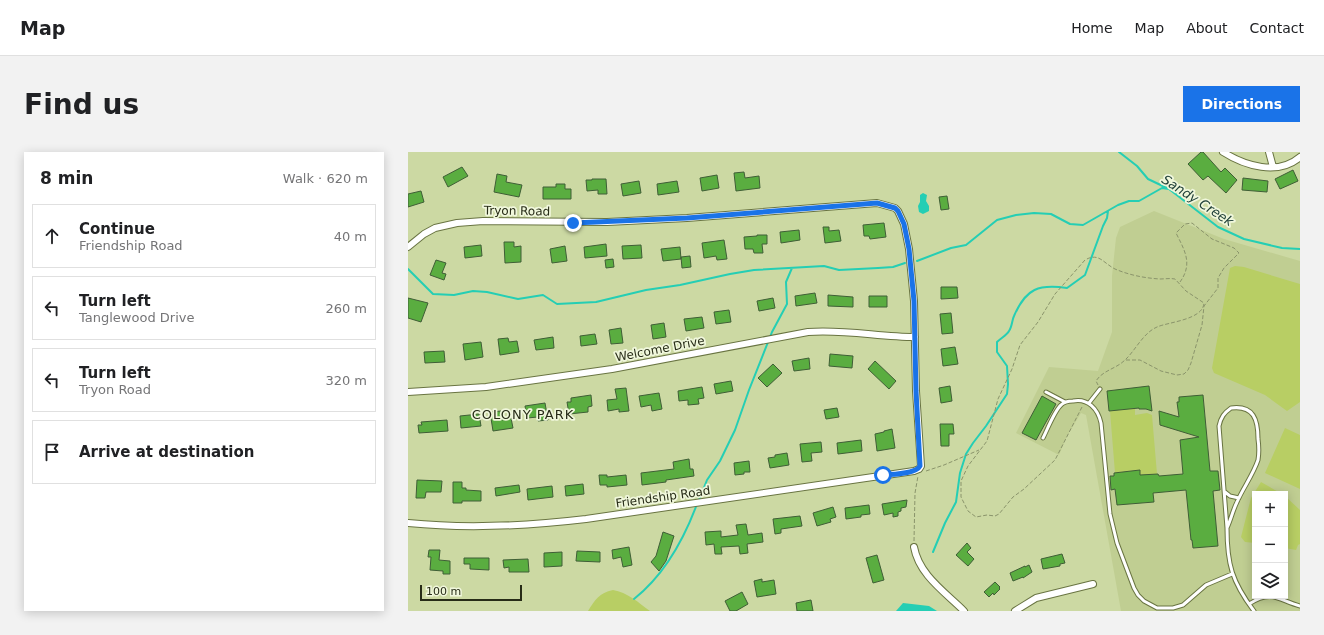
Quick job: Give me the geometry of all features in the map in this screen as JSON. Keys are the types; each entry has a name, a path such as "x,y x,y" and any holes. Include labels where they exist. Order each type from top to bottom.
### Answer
{"street":[{"path":"1269,152 1273,167"},
{"path":"1226,153 1253,166 1273,167 1286,165 1300,156"},
{"name":"Tryon Road","path":"408,247 424,234 435,228 457,223 483,221 573,223 615,222 687,218 877,203 895,208 901,216 904,224 912,266 915,337"},
{"name":"Welcome Drive","path":"408,392 486,387 612,369 808,332 831,331 897,337 915,337"},
{"path":"915,337 919,469"},
{"name":"Friendship Road","path":"408,523 452,526 564,522 829,484 919,469"},
{"path":"914,547 923,571 964,611"},
{"path":"1015,611 1036,598 1093,584"}],"lane":[{"path":"1089,403 1100,389"},
{"path":"1046,392 1065,402"},
{"path":"1043,438 1060,406 1065,402 1079,400 1089,403 1094,407 1100,417 1108,503 1117,542 1134,588 1144,601 1157,608 1173,608 1183,605 1191,599 1198,590 1232,574"},
{"path":"1227,528 1239,498 1258,459 1259,447 1257,424 1254,415 1246,409 1232,408 1222,417 1219,426 1225,492 1228,558 1232,574 1239,590 1254,611"},
{"path":"1225,492 1230,496 1239,498"},
{"path":"1249,604 1263,597 1276,596 1300,606"}],"path":[{"path":"1100,389 1096,381 1100,375 1125,360 1141,340 1156,327 1176,322 1197,314 1218,288 1218,278 1224,268 1239,253 1234,248 1212,239 1192,223 1186,224 1176,232 1185,252 1188,268 1180,283"},
{"path":"1089,403 1082,406 1055,460 1024,489 1013,497 999,514 995,516 987,515 976,517 968,511 961,497 961,481 968,466 987,441 998,399 1012,369 1020,345 1038,322 1055,294 1084,260 1090,257 1096,257 1114,268 1144,278 1175,279 1186,291 1204,303 1204,318 1188,370 1184,374 1177,375 1161,371 1140,360 1125,360"},
{"path":"914,547 915,493 919,469 927,471 980,450"}],"shaded area":[{"path":"1154,211 1224,239 1300,261 1300,611 1121,611 1086,415 1081,413 1067,436 1059,455 1016,433 1049,367 1098,371 1112,332 1112,276 1116,238 1120,227"}],"green space":[{"path":"1235,266 1244,267 1300,284 1300,402 1287,411 1265,395 1214,373 1212,368 1230,268"},
{"path":"1135,408 1135,415 1147,413 1152,415 1157,474 1140,475 1139,470 1115,473 1110,411"},
{"path":"1285,428 1300,435 1300,489 1265,473"},
{"path":"1261,482 1277,491 1255,491"},
{"path":"1252,496 1252,543 1245,542 1241,537"},
{"path":"1288,499 1300,510 1300,544 1296,550 1288,549"},
{"path":"613,590 628,595 650,611 588,611 598,598 604,593"}],"water":[{"path":"923,193 927,195 926,201 929,206 929,211 923,214 919,212 918,206 920,202 920,195"},
{"path":"903,603 929,606 937,611 896,611"}],"building":[{"path":"1201,152 1203,152 1221,172 1225,168 1237,180 1226,193 1208,176 1203,180 1188,164"},
{"path":"462,167 468,176 448,187 443,177"},
{"path":"1293,170 1298,181 1280,189 1275,179"},
{"path":"744,172 745,178 759,176 760,188 736,191 734,173"},
{"path":"497,174 507,176 506,182 522,185 519,197 494,192"},
{"path":"717,175 719,188 702,191 700,178"},
{"path":"1243,178 1268,181 1267,192 1242,190"},
{"path":"606,179 607,194 598,194 598,190 587,191 586,180"},
{"path":"639,181 641,193 623,196 621,184"},
{"path":"677,181 679,192 658,195 657,184"},
{"path":"556,184 565,184 565,189 571,189 571,199 543,199 543,187 556,187"},
{"path":"421,191 424,202 408,207 408,194"},
{"path":"947,196 949,209 941,210 939,197"},
{"path":"884,223 886,237 870,239 869,236 864,236 863,225"},
{"path":"823,227 829,227 829,231 839,230 841,241 825,243"},
{"path":"799,230 800,240 781,243 780,232"},
{"path":"767,235 767,244 762,244 763,253 754,253 753,249 745,249 744,237"},
{"path":"724,240 727,259 717,260 716,256 704,258 702,243"},
{"path":"504,242 514,242 514,247 521,246 521,262 505,263"},
{"path":"606,244 607,256 585,258 584,247"},
{"path":"481,245 482,256 465,258 464,247"},
{"path":"641,245 642,258 623,259 622,246"},
{"path":"565,246 567,261 552,263 550,249"},
{"path":"680,247 681,259 663,261 661,249"},
{"path":"690,256 691,267 682,268 681,257"},
{"path":"613,259 614,267 606,268 605,260"},
{"path":"436,260 446,263 442,273 446,274 444,280 430,275"},
{"path":"941,287 957,287 958,298 941,299"},
{"path":"815,293 817,303 796,306 795,296"},
{"path":"828,295 853,297 853,307 828,306"},
{"path":"869,296 887,296 887,307 869,307"},
{"path":"408,298 428,303 421,322 408,318"},
{"path":"773,298 775,308 759,311 757,301"},
{"path":"729,310 731,322 716,324 714,312"},
{"path":"951,313 953,333 942,334 940,314"},
{"path":"702,317 704,328 686,331 684,319"},
{"path":"664,323 666,337 653,339 651,325"},
{"path":"621,328 623,343 611,344 609,330"},
{"path":"595,334 597,344 581,346 580,336"},
{"path":"553,337 554,348 536,350 534,340"},
{"path":"508,338 509,342 517,341 519,352 500,355 498,339"},
{"path":"481,342 483,357 465,360 463,344"},
{"path":"955,347 958,364 943,366 941,349"},
{"path":"444,351 445,362 425,363 424,352"},
{"path":"830,354 853,356 852,368 829,366"},
{"path":"809,358 810,369 794,371 792,361"},
{"path":"875,361 896,381 889,389 868,369"},
{"path":"773,364 782,373 767,387 758,378"},
{"path":"731,381 733,391 716,394 714,384"},
{"path":"950,386 952,401 941,403 939,388"},
{"path":"1149,386 1152,411 1139,408 1109,411 1107,391"},
{"path":"702,387 704,398 698,399 699,404 688,405 688,400 679,401 678,391"},
{"path":"626,388 629,411 619,412 619,409 608,411 607,400 617,399 615,389"},
{"path":"659,393 662,409 652,411 651,405 641,407 639,396"},
{"path":"591,395 592,406 588,407 588,412 569,414 567,402 571,402 571,398"},
{"path":"1203,395 1210,471 1218,471 1220,490 1213,491 1218,546 1193,548 1186,490 1153,493 1154,502 1117,505 1115,489 1111,490 1110,476 1114,476 1114,473 1140,470 1140,475 1158,474 1159,476 1183,474 1180,440 1199,437 1160,425 1159,411 1179,417 1177,402 1179,402 1179,397"},
{"path":"1042,396 1056,404 1036,440 1022,433"},
{"path":"545,403 548,420 538,421 538,417 527,418 525,406"},
{"path":"837,408 839,417 826,419 824,410"},
{"path":"501,411 502,420 511,418 513,428 493,431 490,412"},
{"path":"479,414 481,426 461,428 460,416"},
{"path":"447,420 448,431 419,433 418,425 422,425 421,422"},
{"path":"940,424 953,424 954,434 949,434 949,446 941,446"},
{"path":"892,429 895,448 877,451 875,434"},
{"path":"861,440 862,451 838,454 837,443"},
{"path":"821,442 822,452 811,453 812,461 802,462 800,444"},
{"path":"787,453 789,465 770,468 768,458"},
{"path":"689,459 690,469 693,469 694,476 642,485 641,473 674,469 673,462"},
{"path":"749,461 750,472 735,475 734,463"},
{"path":"599,475 607,475 607,477 626,475 627,485 607,487 607,485 600,485"},
{"path":"417,480 442,481 441,492 426,492 425,498 416,498"},
{"path":"453,482 462,482 462,488 466,488 466,490 481,491 481,501 462,501 462,503 453,503"},
{"path":"583,484 584,494 566,496 565,486"},
{"path":"519,485 520,492 496,496 495,488"},
{"path":"552,486 553,497 528,500 527,489"},
{"path":"907,500 906,507 901,508 901,511 898,512 898,516 893,517 893,513 884,515 882,504"},
{"path":"869,505 870,514 846,519 845,508"},
{"path":"833,507 836,517 830,519 831,522 817,526 813,513"},
{"path":"800,516 802,526 781,529 781,533 775,534 773,519"},
{"path":"746,524 748,535 762,533 763,542 747,544 748,553 740,554 739,546 721,547 722,554 715,554 714,544 706,545 705,532 721,531 721,537 738,535 736,525"},
{"path":"663,532 674,536 666,561 659,571 651,562 656,556"},
{"path":"967,543 971,548 967,552 974,559 968,566 956,555"},
{"path":"629,547 632,565 623,567 621,557 613,559 612,550"},
{"path":"429,550 440,550 439,560 450,561 450,574 443,574 443,571 430,570 431,557 428,557"},
{"path":"577,551 600,552 600,562 576,561"},
{"path":"562,552 562,566 544,567 544,553"},
{"path":"1062,554 1065,563 1060,564 1060,566 1043,569 1041,559"},
{"path":"877,555 884,580 873,583 866,558"},
{"path":"464,558 489,558 489,570 470,569 470,564 464,564"},
{"path":"528,559 529,572 509,572 509,567 504,568 503,560"},
{"path":"1029,565 1032,572 1023,578 1013,581 1010,573"},
{"path":"762,579 762,582 774,580 776,594 757,597 754,581"},
{"path":"995,582 1000,589 994,595 993,593 989,597 984,592"},
{"path":"742,592 748,604 736,611 730,611 725,601"},
{"path":"811,600 813,611 797,611 796,603"}],"waterway":[{"name":"Sandy Creek","path":"1119,152 1137,166 1148,179 1169,189 1218,227 1244,239 1282,248 1300,249"},
{"path":"917,261 951,248 966,245 997,220 1016,215 1034,213 1051,214 1070,224 1083,225 1118,205 1129,201 1139,201 1162,188 1169,189"},
{"path":"933,552 945,523 956,502 960,473 966,454 1007,394 1007,366 997,352 997,342 1011,328 1013,318 1023,299 1034,290 1049,287 1067,288 1085,275 1107,218 1108,211"},
{"path":"408,269 433,294 454,295 473,291 487,292 518,299 543,295 557,304 596,302 646,290 680,285 754,270 824,266 839,270 893,267 905,263"},
{"path":"699,500 707,480 720,461 735,430 772,332 787,304 786,282 792,268"},
{"path":"634,599 654,579 672,556 686,530 697,504"}],"district":[{"name":"COLONY PARK","path":"523,414"}],"route":[{"path":"573,223 687,218 877,203 895,208 901,216 904,224 912,266 920,466 919,469 914,471 883,475"}]}
